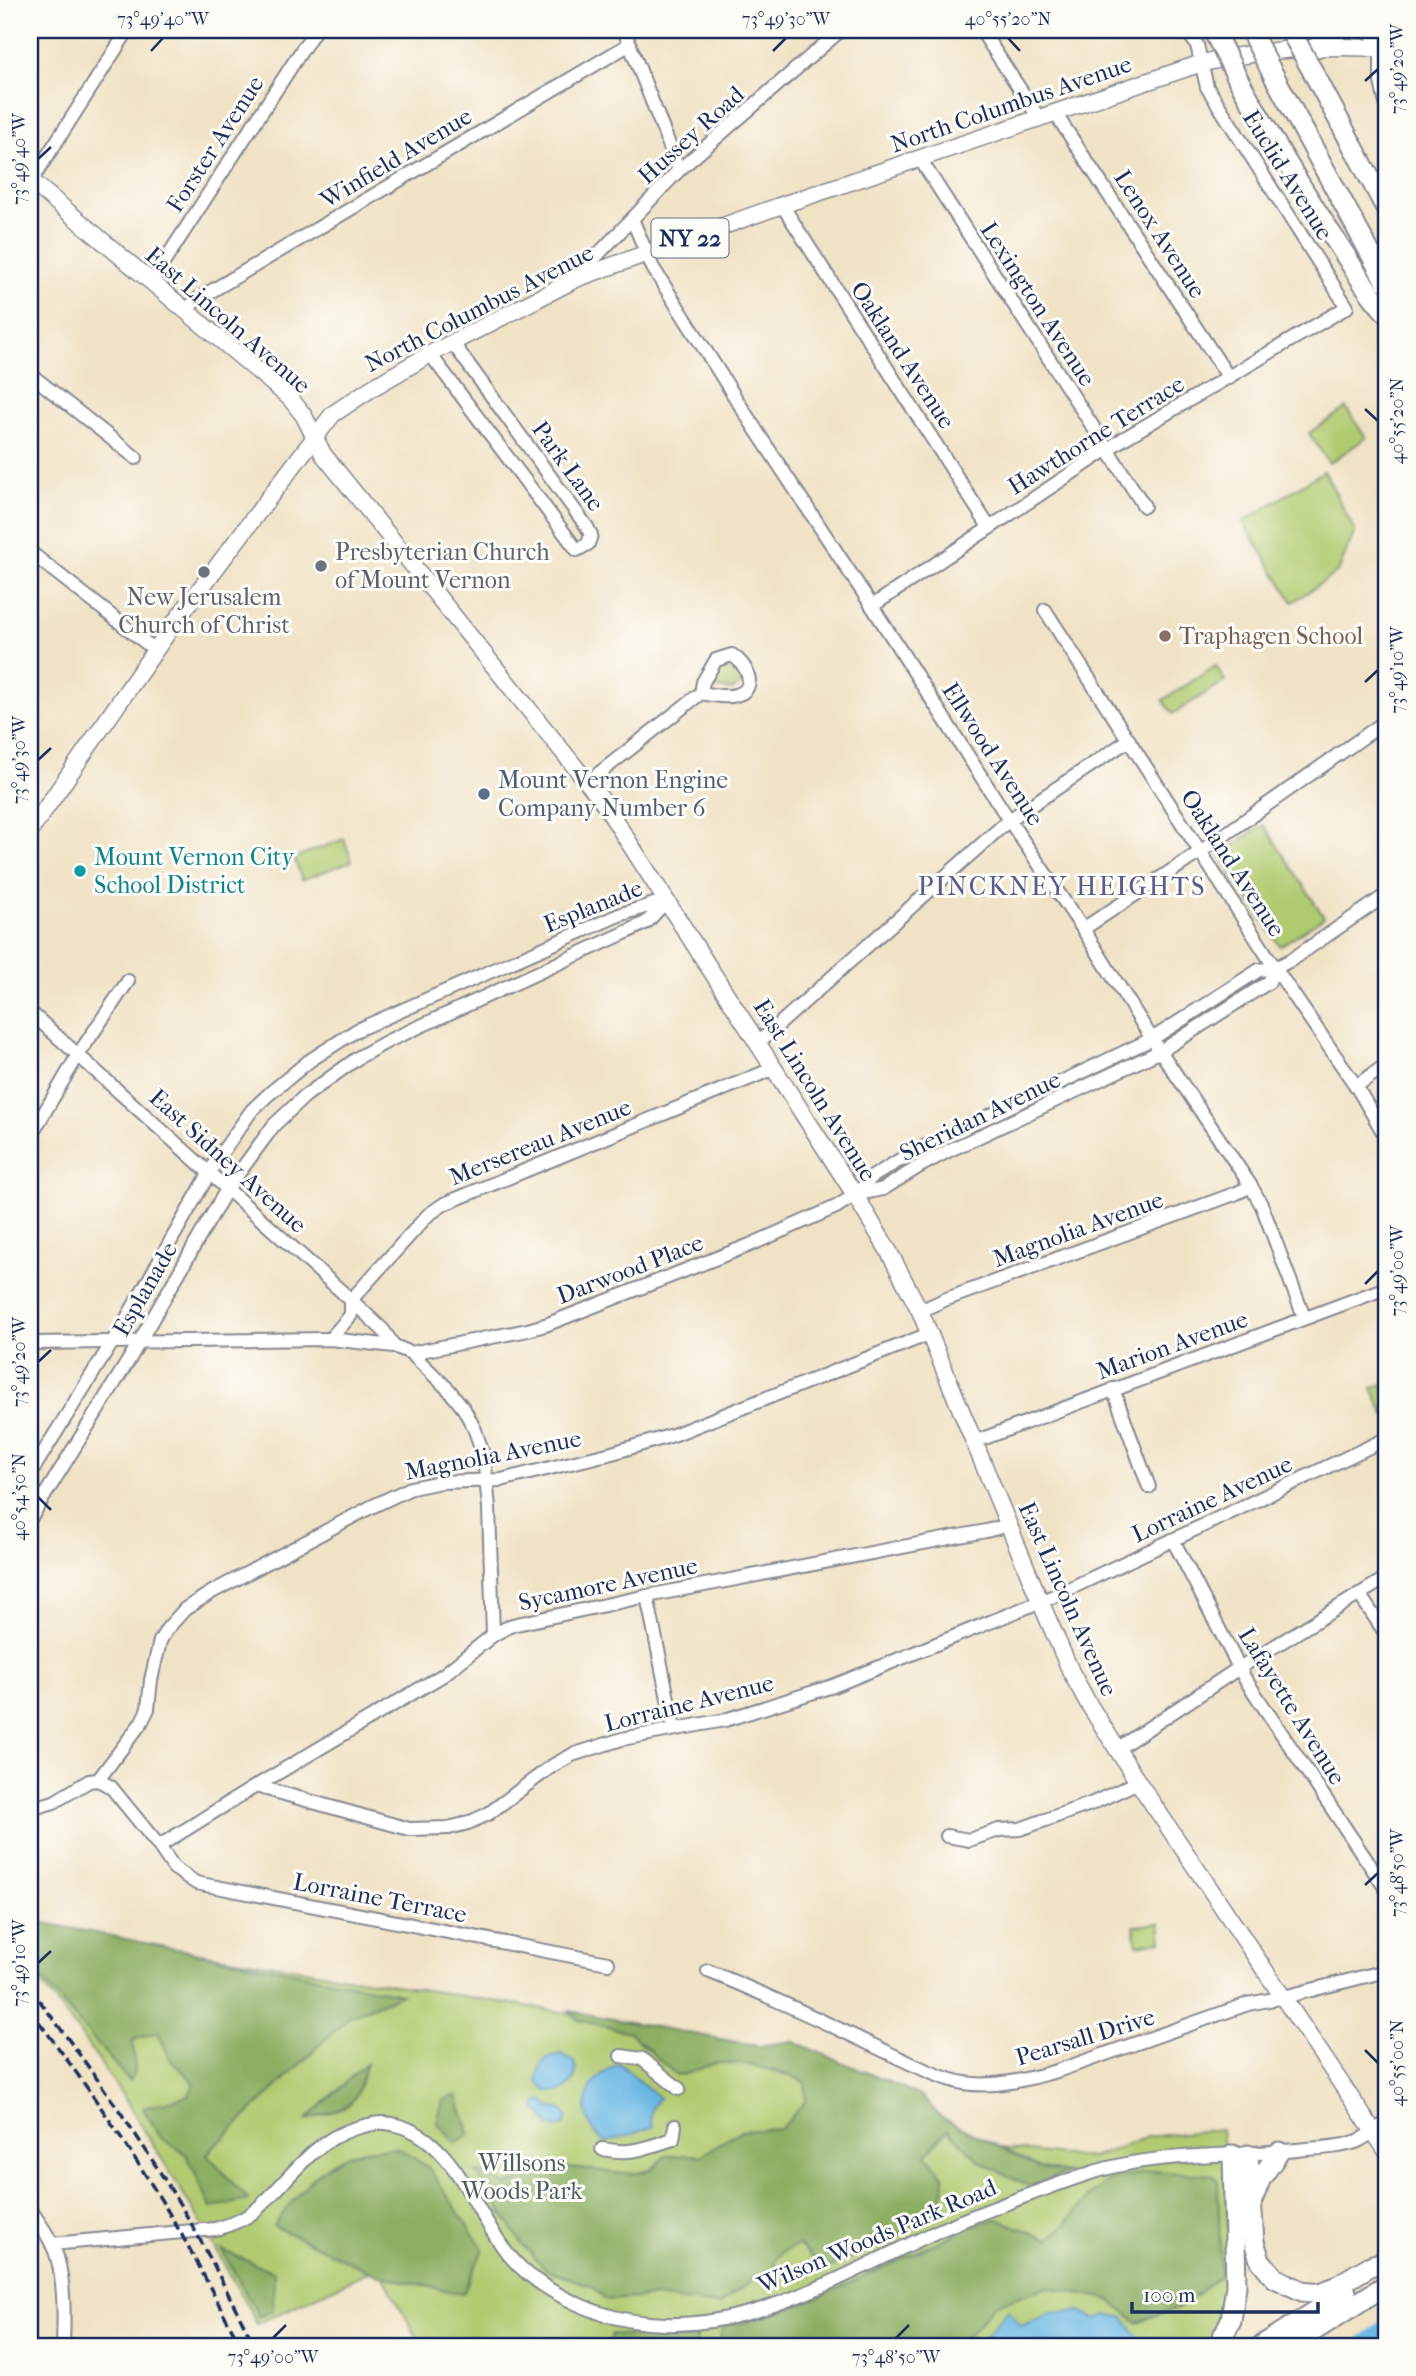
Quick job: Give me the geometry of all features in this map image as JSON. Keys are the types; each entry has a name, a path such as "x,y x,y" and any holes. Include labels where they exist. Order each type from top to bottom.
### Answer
{"highway":[{"path":"1212,30 1273,141 1373,298 1386,312"},
{"path":"1250,30 1386,282"},
{"path":"1290,30 1386,208"},
{"path":"1317,47 1339,30"},
{"path":"1252,2199 1261,2178 1279,2152"},
{"path":"1240,2155 1252,2199 1252,2232 1256,2252 1269,2272 1294,2289 1308,2293 1326,2292 1370,2266 1386,2263"},
{"path":"1218,2346 1231,2319 1235,2293 1240,2155"},
{"path":"1261,2346 1386,2263"},
{"path":"1290,2346 1386,2285"}],"main road":[{"name":"North Columbus Avenue","path":"30,831 155,650 315,437 333,414 372,388 452,342 578,278 782,205 1202,63 1252,54 1381,39"},
{"name":"East Lincoln Avenue","path":"30,182 290,397 304,416 323,454 588,782 625,833 888,1250 920,1311 1071,1672 1138,1782 1283,1997 1380,2128 1386,2150"}],"street":[{"path":"30,182 128,30"},
{"name":"Forster Avenue","path":"151,282 315,30"},
{"path":"624,30 679,170"},
{"path":"981,30 1039,118"},
{"name":"Euclid Avenue","path":"1186,30 1198,45 1207,87 1347,307"},
{"name":"Hussey Road","path":"578,278 679,170 833,33"},
{"path":"1381,39 1381,82 1386,104"},
{"name":"Winfield Avenue","path":"185,310 198,299 630,44"},
{"name":"Lenox Avenue","path":"1055,113 1229,378"},
{"name":"Lexington Avenue","path":"920,159 1144,506"},
{"name":"Oakland Avenue","path":"782,205 989,527"},
{"name":"Ellwood Avenue","path":"632,219 653,268 754,427 1251,1186 1262,1206 1304,1317"},
{"name":"Hawthorne Terrace","path":"872,606 1107,450 1347,307"},
{"name":"Park Lane","path":"430,354 583,547 591,535 587,527 452,342"},
{"path":"30,374 136,458"},
{"path":"30,552 155,650"},
{"name":"Oakland Avenue","path":"1045,610 1275,968 1356,1086 1386,1137"},
{"path":"588,782 701,693"},
{"path":"1083,929 1200,852 1386,722"},
{"path":"758,1043 1009,820 1129,740"},
{"name":"Sheridan Avenue","path":"855,1195 872,1177 911,1153 1153,1039 1259,970 1275,968 1291,960 1386,895"},
{"name":"Esplanade","path":"30,1475 113,1343 209,1172 252,1110 286,1079 331,1045 357,1030 619,915 667,900"},
{"name":"Esplanade","path":"30,1519 227,1189 274,1125 305,1096 359,1057 430,1021 629,932 647,922 667,900"},
{"name":"Sheridan Avenue","path":"855,1195 883,1189 950,1150 1161,1051 1269,982 1275,968"},
{"path":"30,1137 78,1055 128,981"},
{"name":"East Sidney Avenue","path":"30,1012 351,1300 383,1330 394,1346"},
{"path":"1356,1086 1386,1065"},
{"name":"Mersereau Avenue","path":"330,1339 351,1315 351,1300 428,1215 444,1204 775,1068"},
{"name":"Magnolia Avenue","path":"920,1311 1251,1186"},
{"name":"Darwood Place","path":"411,1353 548,1324 750,1245 836,1207 855,1195"},
{"name":"Marion Avenue","path":"974,1442 1386,1288"},
{"name":"Magnolia Avenue","path":"98,1780 141,1723 148,1709 160,1641 167,1629 185,1609 212,1592 411,1488 441,1482 502,1479 612,1453 673,1435 929,1334"},
{"path":"30,1343 330,1339 394,1346 411,1353 449,1390 464,1409 484,1457 492,1635"},
{"path":"1113,1389 1149,1487"},
{"name":"Lorraine Avenue","path":"256,1786 409,1829 449,1828 488,1814 552,1766 572,1755 674,1728 725,1720 833,1686 1040,1601 1386,1439"},
{"name":"Sycamore Avenue","path":"256,1786 443,1675 492,1635 512,1625 1009,1525"},
{"name":"Lafayette Avenue","path":"1174,1540 1239,1668 1386,1889"},
{"path":"1117,1749 1239,1668 1386,1578"},
{"path":"1359,1594 1386,1634"},
{"path":"647,1596 674,1728"},
{"path":"30,1809 54,1802 89,1781 98,1780 111,1787 159,1846 256,1786"},
{"path":"947,1836 970,1840 999,1830 1020,1829 1093,1803 1138,1782"},
{"name":"Lorraine Terrace","path":"159,1846 174,1868 196,1883 608,1963"},
{"name":"Pearsall Drive","path":"708,1971 889,2053 965,2083 990,2084 1032,2078 1170,2033 1248,2004 1386,1971"},
{"path":"621,2056 642,2059 679,2089"},
{"name":"Wilson Woods Park Road","path":"51,2244 215,2229 233,2224 255,2211 313,2151 329,2140 376,2123 417,2133 439,2150 508,2254 538,2281 572,2302 611,2316 655,2323 709,2322 773,2306 820,2288 939,2231 1054,2186 1132,2163 1279,2152 1356,2142 1380,2128"},
{"path":"602,2149 634,2152 673,2139 675,2126"},
{"path":"30,2209 57,2259 64,2300 63,2346"}],"green space":[{"path":"1346,408 1366,438 1329,463 1309,433"},
{"path":"1324,471 1355,531 1338,572 1293,602 1243,522"},
{"path":"731,662 741,673 740,684 732,690 711,687 710,683 719,666"},
{"path":"1216,666 1225,681 1173,714 1163,700"},
{"path":"1264,825 1324,917 1280,946 1219,854"},
{"path":"344,839 352,861 302,880 294,858"},
{"path":"1386,1383 1386,1417 1372,1388"},
{"path":"30,1920 402,1994 350,2016 207,2154 248,2200 211,2208 187,2155 161,2138 143,2108 188,2096 195,2083 171,2061 158,2032 133,2040 135,2071 129,2081 30,1965"},
{"name":"Willsons Woods Park","path":"30,1923 77,1933 568,2013 744,2054 948,2128 963,2144 1092,2158 1147,2137 1221,2129 1229,2243 1225,2312 1209,2346 422,2346 378,2267 257,2324 202,2224 123,2096 76,2028 30,1969"},
{"path":"1160,1923 1162,1941 1137,1945 1134,1926"},
{"path":"570,2011 758,2046 792,2041 920,2095 941,2117 1038,2167 1068,2173 1028,2186 979,2161 948,2129 926,2155 944,2176 943,2213 825,2270 799,2245 781,2252 774,2262 782,2280 778,2288 754,2279 718,2305 653,2297 607,2300 591,2286 545,2269 522,2244 476,2172 506,2185 563,2167 639,2173 656,2166 665,2156 702,2155 740,2131 781,2129 805,2102 806,2083 764,2068 730,2063 714,2064 676,2075 629,2032 578,2020"},
{"path":"366,2063 358,2090 349,2104 306,2120"},
{"path":"457,2095 469,2135 456,2144 437,2123 443,2100"},
{"path":"399,2148 429,2168 483,2249 463,2294 377,2275 274,2226 312,2179 336,2161 365,2150"},
{"path":"1153,2171 1213,2175 1218,2181 1221,2275 1182,2306 1137,2322 1109,2299 1046,2287 994,2305 970,2334 948,2346 720,2346 724,2327 769,2316 824,2295 981,2222 997,2219 1048,2239 1104,2184 1121,2177"},
{"path":"222,2250 274,2272 273,2310 259,2317"},
{"path":"612,2334 660,2339 696,2337 696,2346 609,2346"}],"water":[{"path":"562,2054 574,2062 574,2079 562,2091 546,2091 537,2080 541,2064 548,2057"},
{"path":"620,2064 659,2098 651,2111 653,2127 605,2143 589,2122 587,2099 598,2078"},
{"path":"538,2101 563,2110 567,2117 564,2125 557,2128 550,2126 535,2109"},
{"path":"1008,2309 1021,2326 1051,2313 1081,2311 1097,2320 1106,2316 1123,2317 1139,2338 1144,2340 1145,2346 969,2346 984,2338"}],"waterway":[{"path":"1367,2346 1386,2333"}],"railway":[{"path":"30,1988 112,2101 170,2188 255,2346"},
{"path":"30,2010 104,2112 156,2191 241,2346"}],"place":[{"name":"Presbyterian Church of Mount Vernon","path":"321,566"},
{"name":"New Jerusalem Church of Christ","path":"204,572"},
{"name":"Traphagen School","path":"1165,636"},
{"name":"Mount Vernon Engine Company Number 6","path":"484,794"},
{"name":"Mount Vernon City School District","path":"80,871"}],"district":[{"name":"PINCKNEY HEIGHTS","path":"1062,886"}]}
